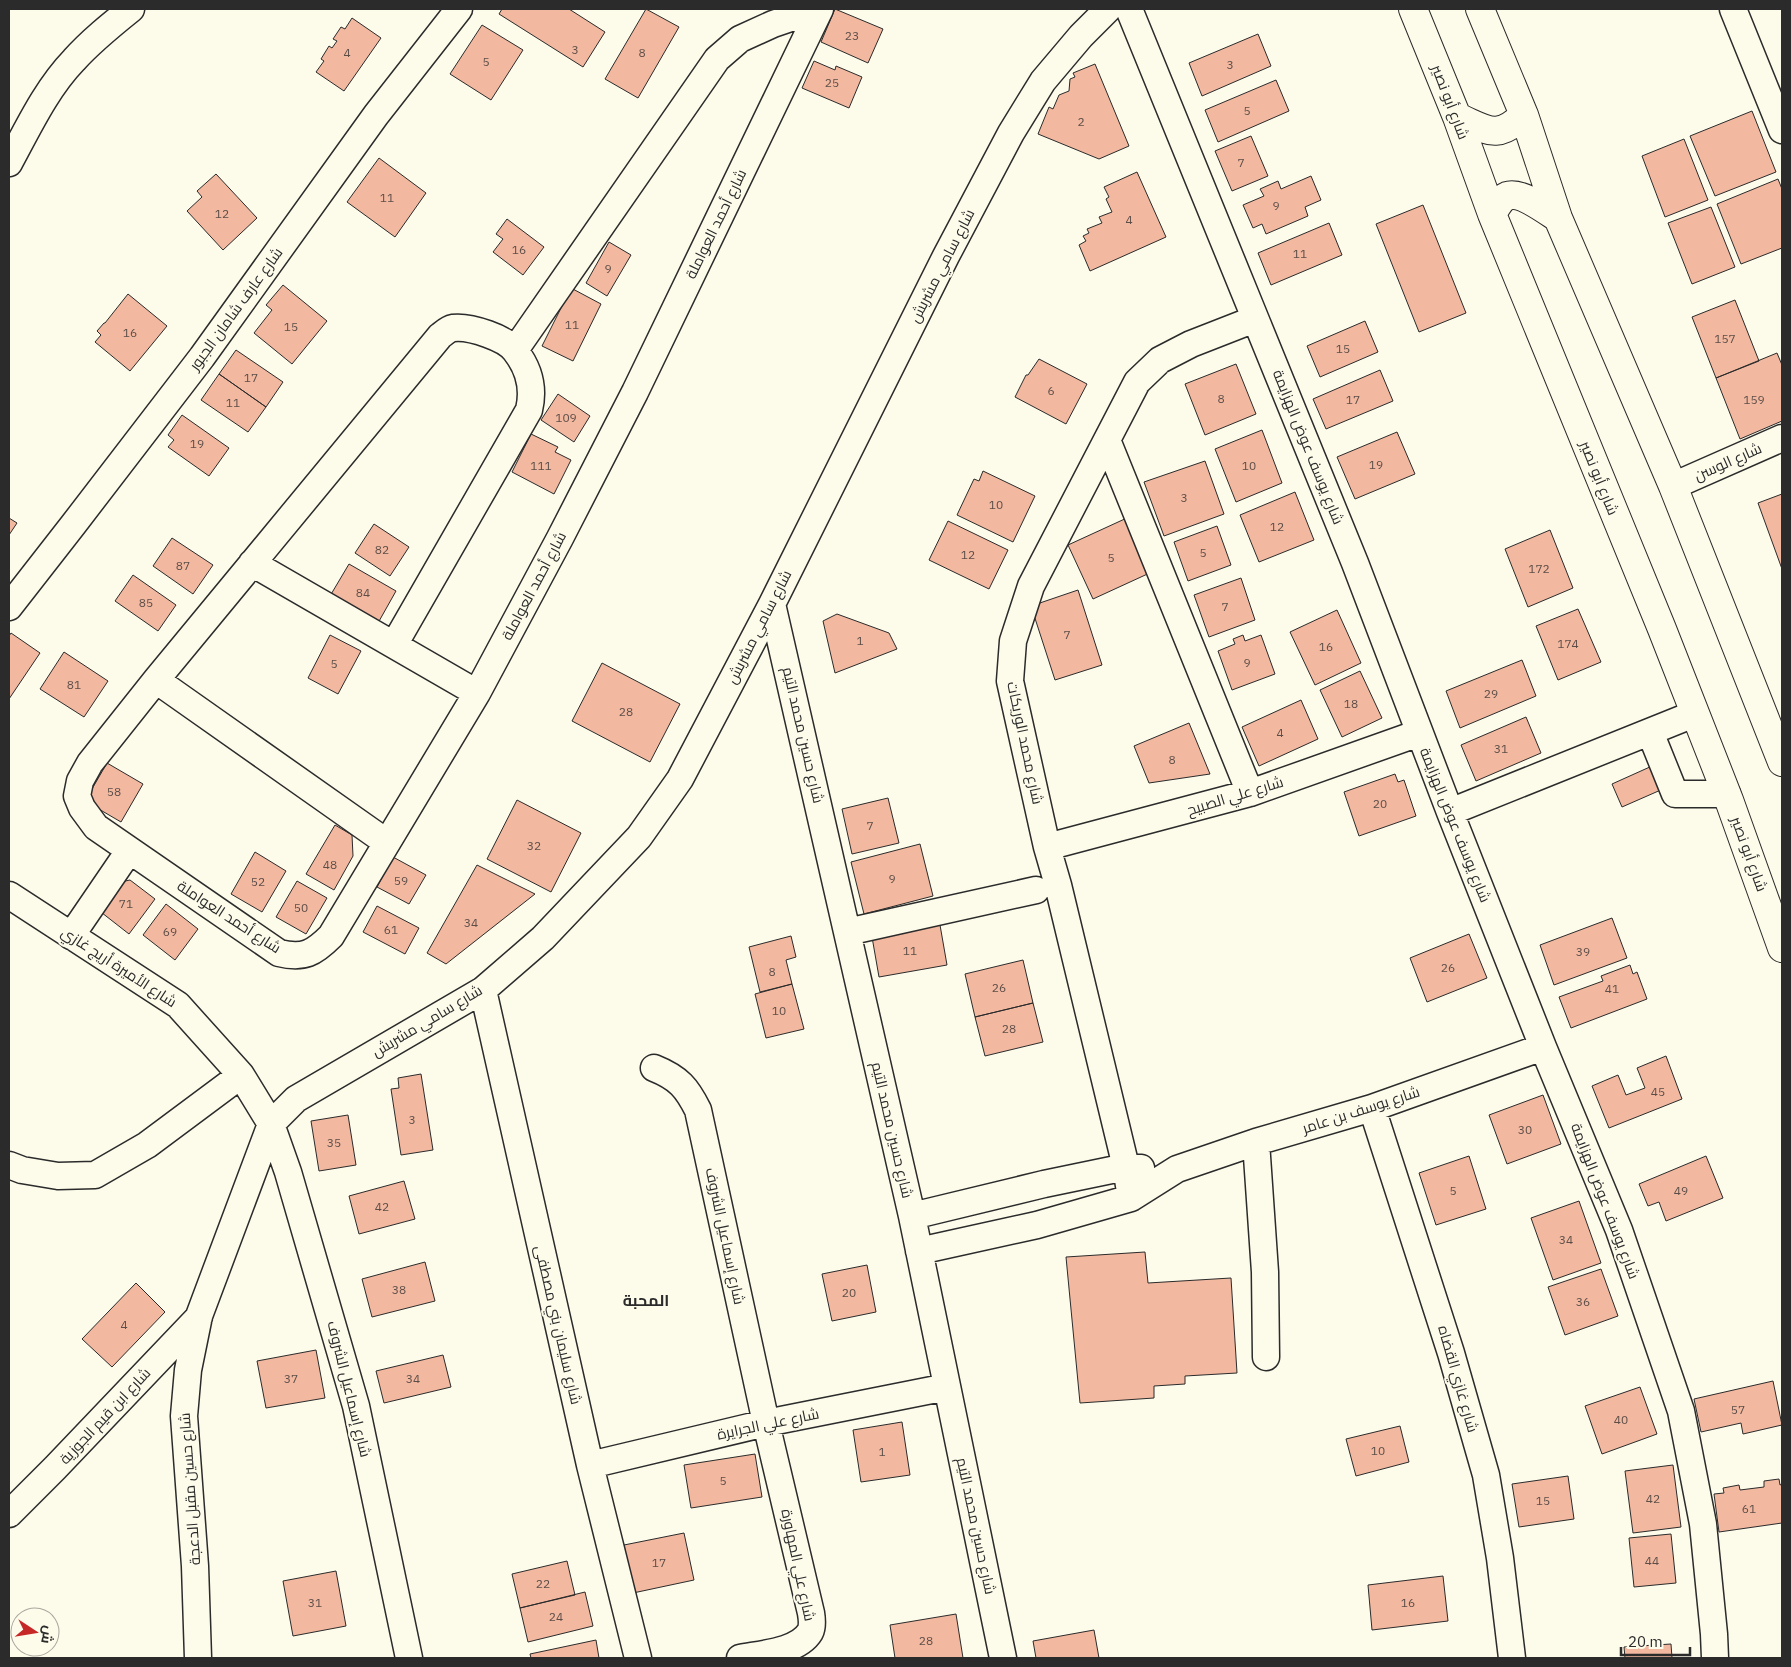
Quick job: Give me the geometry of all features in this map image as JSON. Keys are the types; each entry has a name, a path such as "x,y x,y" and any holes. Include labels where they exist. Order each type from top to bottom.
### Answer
{"main road":[{"name":"شارع أبو نصير","path":"1413,9 1457,117 1492,214 1662,629 1727,794 1782,948"},
{"path":"1480,9 1524,115 1558,218 1674,486 1782,762"},
{"path":"1457,117 1496,132 1511,127 1524,115"},
{"path":"1492,214 1502,200 1507,196 1514,196 1534,203 1558,218"}],"street":[{"path":"9,163 43,102 73,60 131,9"},
{"name":"شارع عارف شامان الجبور","path":"9,606 202,357 376,115 459,9"},
{"name":"شارع أحمد العواملة","path":"515,350 717,59 740,40 774,24 818,9"},
{"name":"شارع أحمد العواملة","path":"394,645 529,410 532,398 526,368 515,350 489,334 467,328 451,328 440,336 156,680 90,763 80,781 77,796 82,808 96,827 280,953 302,956 319,948 331,936 477,693 636,392 818,9"},
{"name":"شارع سامي مشربش","path":"271,1124 296,1099 483,990 543,938 639,837 680,779 772,604 942,265 1011,133 1043,81 1081,36 1108,9"},
{"name":"شارع يوسف عوض الهزايمة","path":"1129,9 1355,563 1419,733 1543,1047 1619,1230 1681,1411 1703,1524 1715,1658"},
{"path":"1733,9 1782,130"},
{"name":"شارع محمد الوريكات","path":"1131,1198 1126,1167 1047,846 1010,681 1013,641 1031,586 1137,382 1160,360 1191,344 1255,319"},
{"name":"شارع الوسن","path":"1674,486 1782,438"},
{"path":"1107,440 1250,793"},
{"path":"252,564 477,693"},
{"name":"شارع حسين محمد التيم","path":"772,604 912,1216 1002,1658"},
{"path":"156,680 386,842"},
{"path":"1450,812 1694,714"},
{"path":"1650,732 1675,794 1727,794"},
{"name":"شارع علي الصبيح","path":"1047,846 1250,793 1419,733"},
{"path":"71,936 129,851"},
{"path":"847,932 1036,890"},
{"name":"شارع الأميرة أريج غازي","path":"9,895 178,1004 241,1075 271,1124"},
{"name":"شارع سليمان بني مصطفى","path":"483,990 590,1466 638,1658"},
{"name":"شارع يوسف بن عامر","path":"919,1251 1037,1225 1131,1198 1177,1169 1256,1142 1372,1108 1543,1047"},
{"name":"شارع إسماعيل الشروف","path":"654,1068 668,1073 688,1090 698,1110 766,1424"},
{"path":"9,1165 22,1170 58,1176 95,1175 147,1145 241,1075"},
{"name":"شارع غازي القضاه","path":"1372,1108 1449,1344 1486,1475 1500,1558 1512,1658"},
{"name":"شارع حسين مقبل الدعجة","path":"198,1658 195,1566 184,1416 188,1370 199,1316 271,1124"},
{"name":"شارع إسماعيل الشروف","path":"271,1124 288,1172 356,1406 409,1658"},
{"path":"1256,1142 1265,1272 1266,1358"},
{"name":"شارع يوسف بن عامر","path":"912,1216 1044,1184 1126,1167 1177,1169"},
{"name":"شارع ابن قيم الجوزية","path":"9,1514 199,1316"},
{"name":"شارع علي الجرايرة","path":"590,1466 766,1424 947,1387"},
{"name":"شارع علي المهاورة","path":"740,1658 788,1648 804,1640 812,1626 811,1613 766,1424"}],"building":[{"path":"502,9 569,9 605,32 583,67 499,14"},
{"path":"646,9 679,27 638,98 605,79"},
{"path":"835,9 883,29 868,63 821,42"},
{"path":"352,18 381,38 344,91 316,72 324,61 321,59 329,46 332,48 337,41 333,39 341,27 345,29"},
{"path":"482,25 523,50 491,100 450,74"},
{"path":"1258,34 1271,66 1202,96 1189,63"},
{"path":"814,61 835,70 836,66 862,77 849,108 802,88"},
{"path":"1095,64 1129,146 1099,159 1038,134 1049,107 1053,109 1059,95 1069,91 1070,79 1075,77 1073,73"},
{"path":"1276,80 1289,111 1218,142 1205,110"},
{"path":"1752,111 1776,172 1715,196 1690,136"},
{"path":"1251,136 1268,176 1232,191 1215,151"},
{"path":"1684,139 1708,200 1665,217 1642,156"},
{"path":"379,158 426,193 395,237 347,202"},
{"path":"1137,172 1166,237 1090,271 1079,245 1086,241 1083,236 1089,233 1087,229 1102,223 1099,217 1112,212 1106,199 1109,197 1104,187"},
{"path":"216,174 257,218 223,250 187,211 202,197 197,191"},
{"path":"1311,176 1321,200 1305,207 1308,216 1266,234 1262,224 1253,228 1243,205 1264,196 1260,189 1278,181 1281,189"},
{"path":"1778,179 1782,189 1782,248 1741,264 1717,204"},
{"path":"1423,205 1466,313 1419,332 1376,224"},
{"path":"1711,207 1735,267 1692,284 1668,223"},
{"path":"507,219 544,247 523,275 493,252 503,239 496,234"},
{"path":"1329,223 1342,255 1271,285 1258,253"},
{"path":"609,242 631,255 607,296 586,283"},
{"path":"283,285 327,321 292,364 254,333 272,310 266,305"},
{"path":"571,288 601,304 573,361 542,346"},
{"path":"128,294 167,326 130,371 95,342 101,335 97,331"},
{"path":"1735,300 1759,361 1716,378 1692,317"},
{"path":"1365,321 1378,352 1320,377 1307,346"},
{"path":"236,350 283,382 266,407 219,374"},
{"path":"1777,353 1782,365 1782,421 1740,439 1716,378"},
{"path":"1039,359 1087,384 1066,424 1015,397 1026,375 1028,375"},
{"path":"1236,364 1256,414 1205,435 1185,384"},
{"path":"1380,370 1393,401 1326,429 1313,399"},
{"path":"219,374 266,407 248,432 201,400"},
{"path":"558,394 590,416 574,442 541,420"},
{"path":"182,415 229,448 209,476 168,447 174,440 168,435"},
{"path":"1262,430 1282,483 1236,502 1215,449"},
{"path":"1397,432 1415,474 1355,499 1337,457"},
{"path":"531,434 558,447 555,452 571,460 554,494 512,472"},
{"path":"1205,461 1224,514 1164,536 1144,482"},
{"path":"983,471 1035,496 1013,542 957,515 974,479 979,481"},
{"path":"1295,492 1314,540 1259,562 1240,515"},
{"path":"1782,494 1782,569 1758,503"},
{"path":"1129,517 1154,571 1093,599 1068,545"},
{"path":"9,518 17,523 9,535"},
{"path":"948,521 1008,550 989,589 929,560"},
{"path":"374,524 409,547 390,576 355,553"},
{"path":"1217,526 1231,565 1188,581 1174,542"},
{"path":"1550,530 1573,588 1528,607 1505,549"},
{"path":"172,538 213,565 193,594 153,566"},
{"path":"349,564 396,591 378,623 330,596"},
{"path":"133,575 176,605 158,631 115,601"},
{"path":"1241,578 1255,620 1209,637 1194,595"},
{"path":"1078,590 1102,665 1055,680 1031,606"},
{"path":"1578,609 1601,662 1558,680 1536,626"},
{"path":"1337,610 1361,663 1315,685 1290,632"},
{"path":"837,614 889,633 897,649 835,673 823,621"},
{"path":"11,633 40,653 9,699 9,636"},
{"path":"330,635 361,651 338,694 308,678"},
{"path":"1243,635 1245,641 1261,635 1275,674 1232,690 1218,651 1235,644 1233,639"},
{"path":"64,652 108,681 84,717 40,689"},
{"path":"1522,660 1536,696 1460,728 1446,691"},
{"path":"602,663 680,704 650,762 572,721"},
{"path":"1360,671 1382,718 1342,737 1320,690"},
{"path":"1301,700 1318,739 1259,766 1242,727"},
{"path":"1526,717 1541,753 1476,781 1461,745"},
{"path":"1189,723 1210,774 1149,783 1134,746"},
{"path":"107,763 143,784 121,822 85,801"},
{"path":"1652,766 1663,789 1622,807 1612,784"},
{"path":"1395,774 1398,782 1404,780 1416,816 1359,836 1344,792"},
{"path":"888,798 899,843 852,854 842,809"},
{"path":"517,800 581,833 551,892 487,859"},
{"path":"335,825 352,835 353,856 334,890 306,874"},
{"path":"920,844 933,896 864,914 851,862"},
{"path":"255,852 286,871 262,912 231,894"},
{"path":"393,857 426,875 409,904 377,887"},
{"path":"477,865 535,894 446,964 427,953"},
{"path":"130,880 155,899 129,934 97,909 116,883"},
{"path":"297,881 327,898 306,934 276,917"},
{"path":"166,904 198,929 175,960 143,935"},
{"path":"377,906 419,928 405,954 363,932"},
{"path":"1612,918 1627,958 1554,985 1540,945"},
{"path":"940,925 947,965 879,977 872,937"},
{"path":"1469,934 1487,978 1427,1002 1410,958"},
{"path":"791,936 796,957 786,960 792,984 760,992 749,947"},
{"path":"1023,960 1033,1003 975,1017 965,974"},
{"path":"1630,965 1633,974 1637,972 1647,999 1571,1028 1559,997 1603,981 1601,976"},
{"path":"792,984 804,1029 766,1038 755,994"},
{"path":"1033,1003 1043,1042 985,1056 975,1017"},
{"path":"1666,1056 1682,1099 1609,1128 1592,1086 1618,1075 1626,1095 1645,1088 1637,1068"},
{"path":"421,1074 433,1150 401,1155 391,1089 399,1088 398,1078"},
{"path":"1543,1095 1561,1144 1507,1164 1489,1115"},
{"path":"348,1115 356,1165 319,1171 311,1121"},
{"path":"1469,1156 1486,1209 1436,1225 1419,1173"},
{"path":"1706,1156 1723,1198 1666,1221 1659,1202 1648,1206 1639,1184"},
{"path":"404,1181 415,1219 359,1234 349,1196"},
{"path":"1579,1201 1601,1263 1553,1280 1531,1218"},
{"path":"1145,1252 1148,1283 1231,1278 1237,1373 1185,1376 1185,1384 1154,1386 1154,1398 1080,1403 1066,1257"},
{"path":"425,1262 435,1301 372,1317 362,1279"},
{"path":"867,1265 876,1312 832,1321 822,1274"},
{"path":"1601,1269 1618,1316 1565,1335 1548,1287"},
{"path":"136,1283 165,1312 112,1367 82,1339"},
{"path":"316,1350 325,1398 266,1408 257,1361"},
{"path":"443,1355 451,1387 384,1403 376,1371"},
{"path":"1773,1381 1782,1425 1743,1434 1741,1423 1701,1432 1694,1399"},
{"path":"1640,1387 1657,1434 1602,1454 1585,1406"},
{"path":"902,1422 910,1475 861,1482 853,1430"},
{"path":"1400,1426 1409,1462 1356,1476 1346,1439"},
{"path":"755,1454 762,1497 691,1508 684,1465"},
{"path":"1673,1465 1681,1527 1633,1533 1625,1471"},
{"path":"1568,1476 1574,1519 1519,1527 1512,1484"},
{"path":"1779,1479 1780,1485 1782,1484 1782,1523 1719,1532 1714,1494 1724,1493 1723,1488 1739,1485 1740,1490 1764,1487 1764,1481"},
{"path":"684,1533 694,1580 633,1593 624,1545"},
{"path":"1671,1534 1676,1583 1634,1587 1629,1538"},
{"path":"567,1561 575,1595 520,1608 512,1574"},
{"path":"336,1571 346,1626 293,1636 283,1581"},
{"path":"1443,1576 1448,1621 1372,1630 1368,1585"},
{"path":"585,1592 593,1626 528,1642 520,1608"},
{"path":"956,1614 963,1658 895,1658 890,1625"},
{"path":"1094,1630 1099,1658 1036,1658 1033,1641"},
{"path":"596,1640 599,1658 531,1658 530,1654"},
{"path":"1671,1644 1672,1658 1625,1658 1624,1647"}],"district":[{"name":"المحبة","path":"646,1300"}]}
